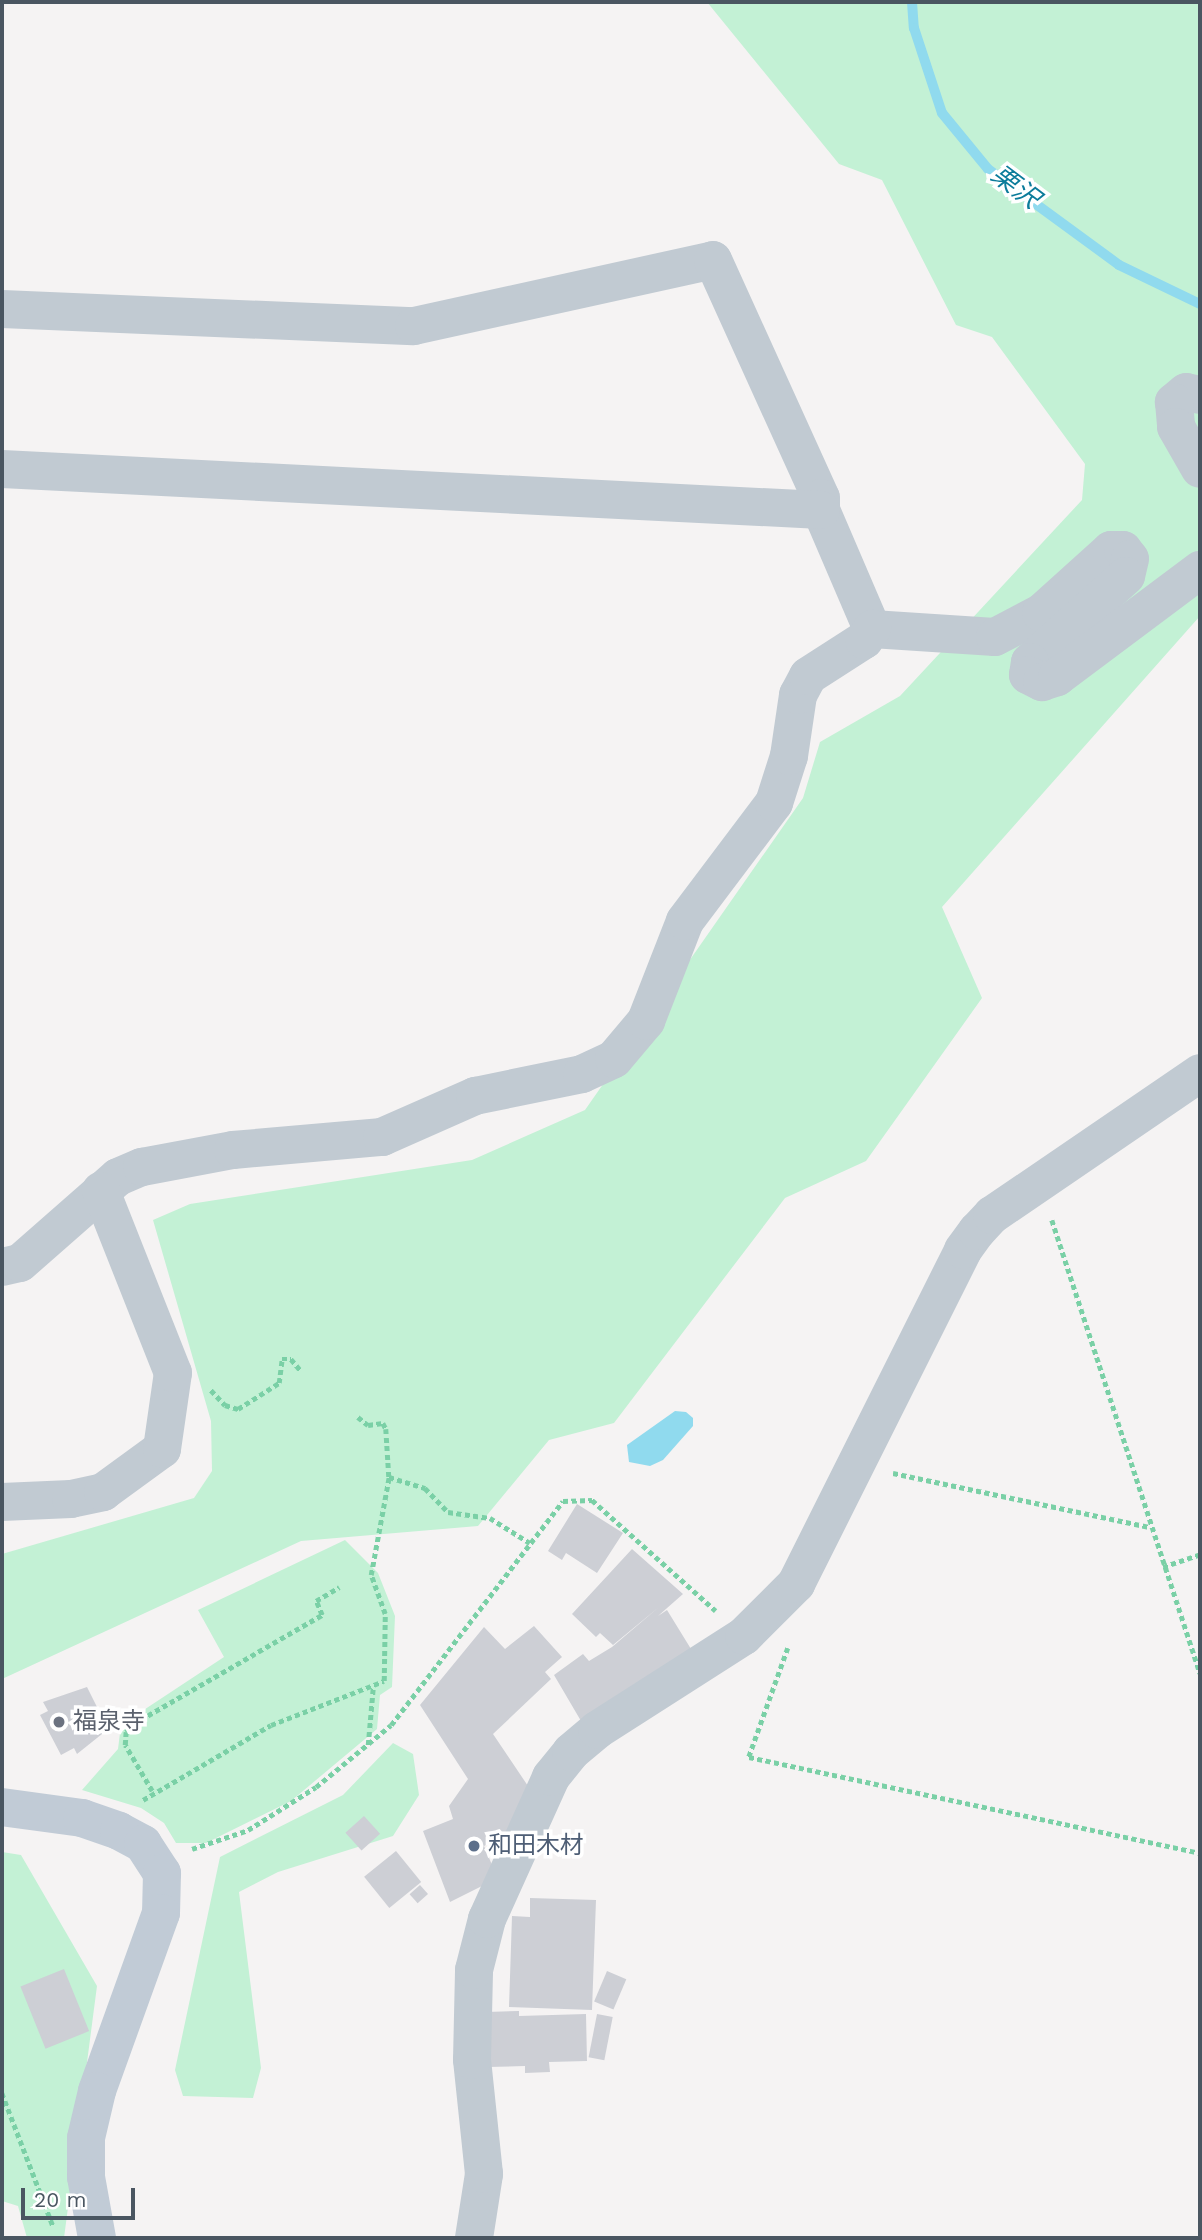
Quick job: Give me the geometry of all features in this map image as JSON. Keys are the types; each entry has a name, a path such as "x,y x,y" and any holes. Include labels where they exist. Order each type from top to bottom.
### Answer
{"street":[{"path":"2,309 414,326 713,260 821,498 821,510 873,629"},
{"path":"1200,395 1186,392 1174,402 1176,427 1200,469"},
{"path":"2,469 821,510"},
{"path":"873,629 995,637 1041,613 1111,550 1123,550 1130,559 1126,576 1030,662 1028,675 1042,682 1057,677 1200,570"},
{"path":"2,1267 20,1264 101,1191 142,1167 233,1150 382,1137 475,1096 582,1074 614,1059 646,1021 685,921 775,803 789,756 798,695 808,676 864,640 873,629"},
{"path":"474,2238 484,2174 470,2010 487,1919 551,1777 571,1752 744,1636 796,1584 858,1465 963,1250 992,1215 1200,1073"},
{"path":"2,1502 71,1499 103,1492 162,1449 173,1373 101,1191"},
{"path":"2,1807 82,1818 119,1831 144,1844 162,1874 161,1913 97,2091 86,2138 86,2177 97,2238"}],"path":[{"path":"1040,1182 1149,1527 1200,1673"},
{"path":"202,1380 225,1405 238,1409 279,1383 282,1359 291,1359 301,1371"},
{"path":"119,1831 152,1791 271,1725 373,1688 384,1681 385,1614 371,1575 389,1478 386,1429 383,1423 368,1425 358,1417"},
{"path":"858,1465 1149,1527"},
{"path":"389,1478 425,1488 448,1512 490,1518 530,1543"},
{"path":"154,1859 248,1829 316,1787 368,1746 411,1703 563,1501 592,1500 744,1636"},
{"path":"1163,1567 1200,1554"},
{"path":"796,1584 786,1664 749,1757 1200,1853"},
{"path":"152,1791 125,1745 126,1732 133,1724 323,1615 316,1601 340,1587"},
{"path":"368,1746 373,1688"},
{"path":"2,2093 56,2233"}],"green space":[{"path":"707,2 1200,2 1200,616 942,907 982,998 866,1161 785,1198 614,1423 549,1440 478,1526 301,1541 2,1679 2,1554 194,1498 212,1471 211,1421 153,1220 190,1204 472,1160 585,1110 803,798 820,742 900,696 1082,500 1085,464 992,337 956,325 882,180 839,164"},
{"path":"345,1540 378,1573 395,1616 392,1687 380,1695 377,1729 291,1801 206,1843 176,1843 164,1823 141,1808 82,1790 118,1749 121,1725 224,1657 198,1610"},
{"path":"393,1743 413,1754 419,1795 393,1836 278,1872 239,1892 261,2068 253,2098 183,2096 175,2070 220,1857 343,1795"},
{"path":"2,1852 21,1855 97,1986 64,2238 27,2238 18,2206 2,2201"}],"water":[{"path":"675,1411 686,1412 693,1418 693,1426 663,1460 650,1466 629,1462 627,1445"}],"building":[{"path":"577,1504 623,1533 597,1573 566,1553 562,1560 548,1551"},
{"path":"632,1549 683,1594 658,1616 667,1610 691,1649 581,1721 554,1675 583,1654 589,1661 612,1647 659,1607 613,1645 600,1633 596,1637 572,1614"},
{"path":"534,1626 562,1657 545,1672 551,1679 493,1734 528,1786 518,1818 503,1836 484,1846 495,1872 490,1882 450,1902 423,1831 453,1819 449,1806 468,1779 420,1705 484,1627 505,1649"},
{"path":"87,1687 103,1719 96,1722 102,1734 77,1754 74,1748 61,1755 40,1715 48,1711 43,1702"},
{"path":"364,1816 380,1834 361,1851 345,1833"},
{"path":"396,1851 421,1882 389,1908 364,1877"},
{"path":"420,1885 428,1894 418,1903 410,1894"},
{"path":"530,1898 596,1900 592,2010 509,2007 512,1916 530,1917"},
{"path":"64,1969 89,2031 46,2049 20,1987"},
{"path":"607,1971 626,1979 613,2010 594,2001"},
{"path":"519,2011 519,2016 586,2014 587,2061 549,2062 550,2072 525,2073 525,2066 487,2067 486,2012"},
{"path":"597,2014 613,2017 604,2060 589,2057"}],"waterway":[{"name":"栗沢","path":"912,2 914,28 942,113 988,169 1119,265 1200,304"}],"place":[{"name":"福泉寺","path":"59,1722"},
{"name":"和田木材","path":"474,1846"}]}
